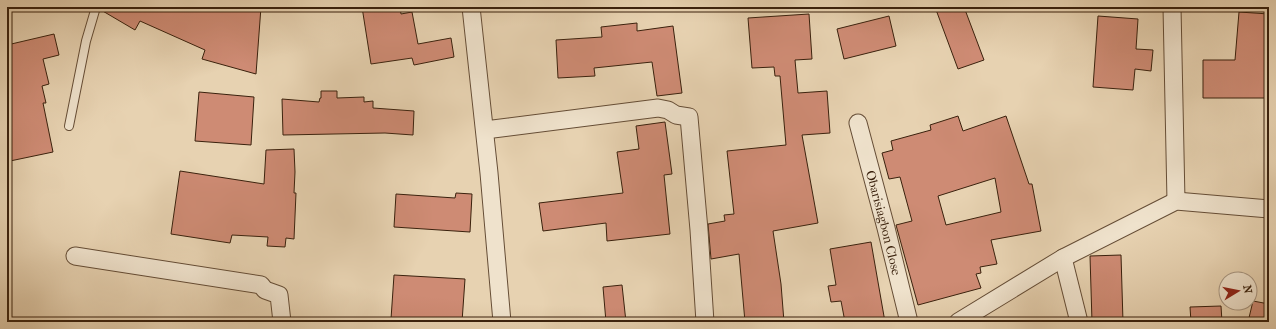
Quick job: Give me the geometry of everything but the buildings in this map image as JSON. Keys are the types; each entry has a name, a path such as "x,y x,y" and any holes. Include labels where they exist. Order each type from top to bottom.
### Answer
{"street":[{"path":"470,7 484,130 502,322"},
{"path":"1172,7 1176,200"},
{"path":"484,130 658,108 668,110 676,115 689,117 705,322"},
{"name":"Obarisiagbon Close","path":"858,123 909,322"},
{"path":"958,322 1063,258 1176,200 1269,209"},
{"path":"75,256 261,285 265,290 279,296 282,322"},
{"path":"1063,258 1079,322"}],"lane":[{"path":"69,126 86,41 96,7"}]}
